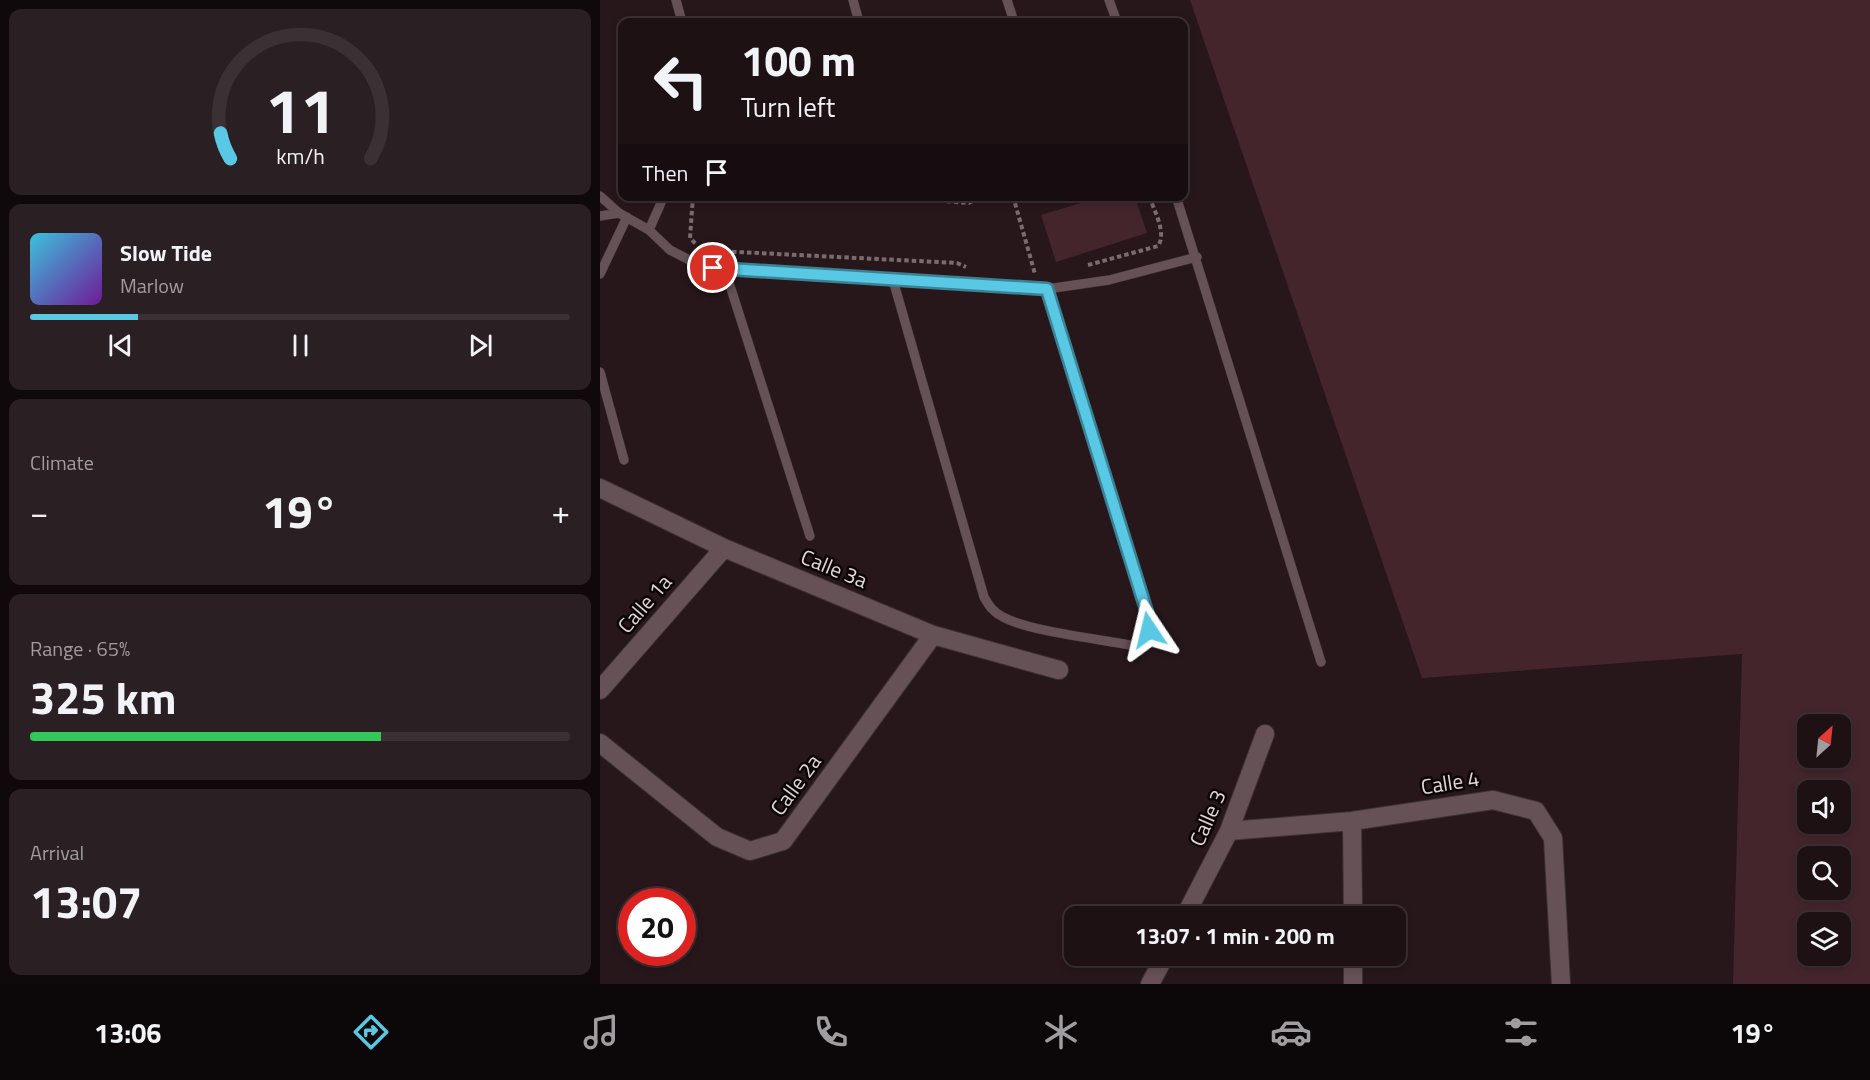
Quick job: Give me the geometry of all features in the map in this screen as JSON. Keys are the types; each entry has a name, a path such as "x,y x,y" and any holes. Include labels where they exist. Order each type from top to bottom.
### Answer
{"street":[{"name":"Calle 3a","path":"600,488 724,548 933,634 1059,670"},
{"name":"Calle 1a","path":"600,690 724,548"},
{"name":"Calle 2a","path":"600,743 717,837 750,851 783,841 933,634"},
{"name":"Calle 3","path":"1190,906 1229,831 1265,734"},
{"name":"Calle 4","path":"1229,831 1352,821 1493,800 1536,811 1553,838 1561,984"},
{"path":"1352,821 1353,906"},
{"path":"1150,984 1160,966"},
{"path":"1353,966 1353,984"}],"lane":[{"path":"676,0 681,18"},
{"path":"853,0 858,18"},
{"path":"1007,0 1013,18"},
{"path":"1109,0 1116,18"},
{"path":"600,196 623,215 650,230 670,250 701,266 725,270 1047,289 1109,280 1197,257"},
{"path":"650,230 662,201"},
{"path":"1178,201 1322,662"},
{"path":"600,216 623,215"},
{"path":"600,274 623,215"},
{"path":"725,270 810,536"},
{"path":"893,280 984,597 990,608 1004,617 1025,624 1136,645 1143,642 1150,622 1047,289"},
{"path":"600,372 624,460"}],"path":[{"path":"693,201 690,238 701,247"},
{"path":"943,201 969,203 972,201"},
{"path":"1014,201 1035,274 1047,289"},
{"path":"1079,267 1158,246 1162,241 1161,232 1151,201"},
{"path":"706,250 957,263 972,270"},
{"path":"1024,273 1045,274"}],"shaded area":[{"path":"1190,0 1870,0 1870,984 1733,984 1742,654 1422,678"},
{"path":"1087,201 1136,201 1147,233 1056,262 1041,215"}],"route":[{"path":"713,268 1047,289 1150,622 1149,630"}]}
